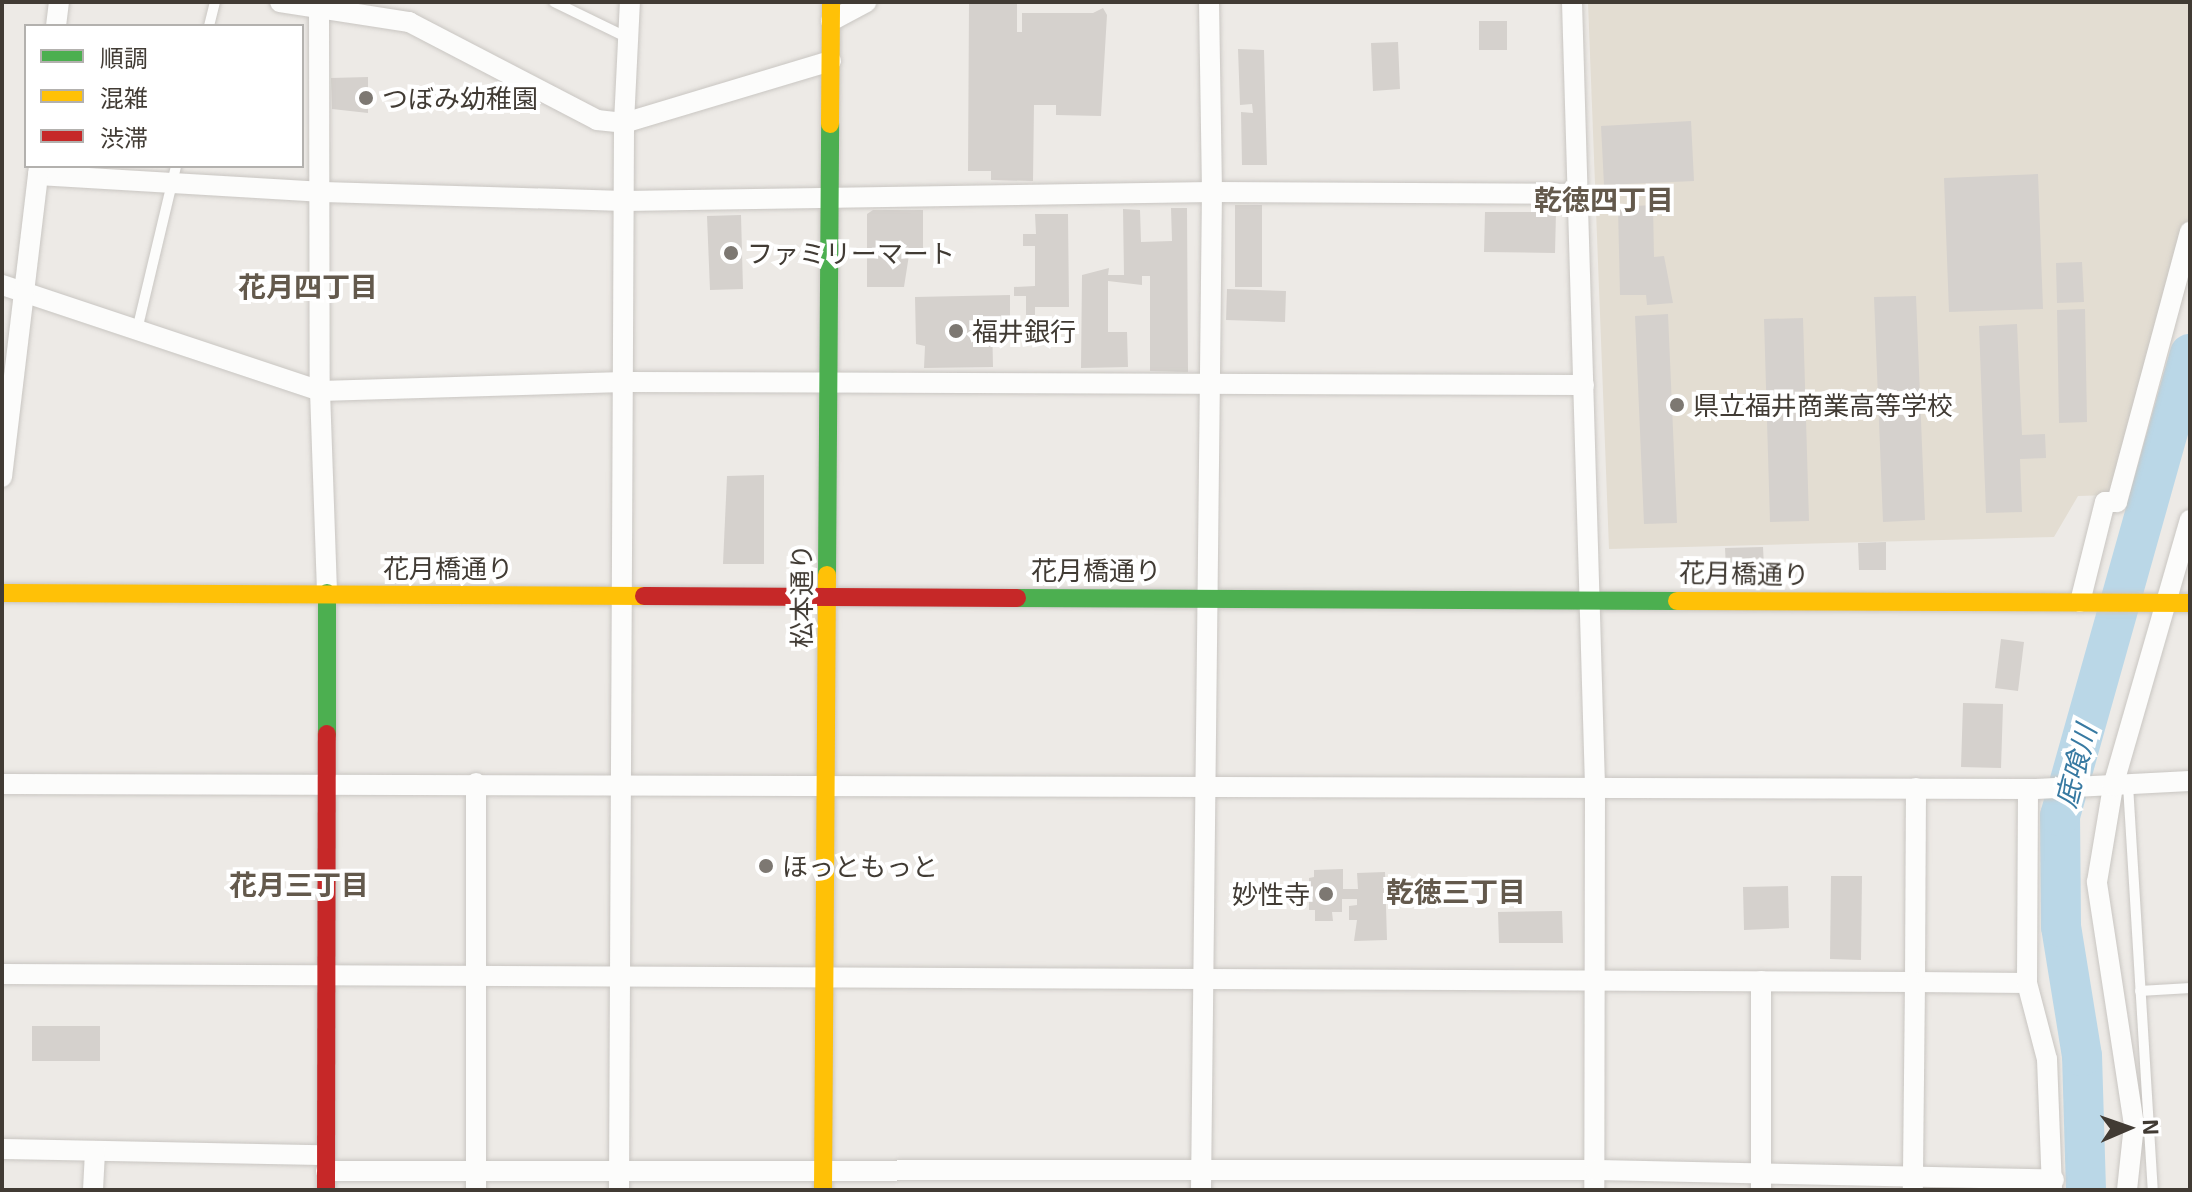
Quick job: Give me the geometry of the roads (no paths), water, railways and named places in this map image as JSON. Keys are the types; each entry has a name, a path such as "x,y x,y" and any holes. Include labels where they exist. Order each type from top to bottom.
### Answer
{"street":[{"path":"56,24 59,2"},
{"path":"280,2 320,4 409,22 597,120 624,123 831,61"},
{"path":"619,1181 624,123 630,2"},
{"path":"831,11 866,2"},
{"path":"1201,1182 1212,192 1209,2"},
{"path":"1572,2 1595,785 1594,1180"},
{"path":"320,4 323,192 320,391 327,593 325,1172"},
{"name":"松本通り","path":"823,1182 826,382 831,11"},
{"path":"2,477 12,288 38,170 174,174 323,192 624,201 830,195 1212,192 1579,194"},
{"path":"2088,602 2105,502 2117,502 2181,295 2190,232"},
{"path":"12,288 320,391 624,382 1584,385"},
{"path":"2127,1190 2134,1125 2097,895 2114,786 2163,602 2190,520"},
{"name":"花月橋通り","path":"2,593 1590,597 2190,603"},
{"path":"2,784 327,781 826,786 1595,785 2032,789 2190,781"},
{"path":"476,783 476,1181"},
{"path":"1913,1183 1916,788"},
{"path":"2,1149 95,1151 325,1172 476,1181 1594,1180 2053,1185 2047,1059 2027,983 2032,789"},
{"path":"2,974 824,981 1595,979 2027,983"},
{"path":"1761,981 1761,1181"},
{"path":"93,1190 95,1151"}],"lane":[{"path":"210,24 215,2"},
{"path":"554,2 628,38"},
{"path":"137,330 174,174"},
{"path":"2114,786 2140,991 2153,1190"},
{"path":"2140,991 2190,988"}],"waterway":[{"name":"底喰川","path":"2086,1190 2082,1056 2061,927 2060,816 2190,354"}],"place":[{"name":"つぼみ幼稚園","path":"366,98"},
{"name":"ファミリーマート","path":"731,253"},
{"name":"福井銀行","path":"956,331"},
{"name":"県立福井商業高等学校","path":"1677,405"},
{"name":"ほっともっと","path":"766,866"},
{"name":"妙性寺","path":"1326,894"}],"district":[{"name":"乾徳四丁目","path":"1604,199"},
{"name":"花月四丁目","path":"308,286"},
{"name":"花月三丁目","path":"299,884"},
{"name":"乾徳三丁目","path":"1456,891"}]}
